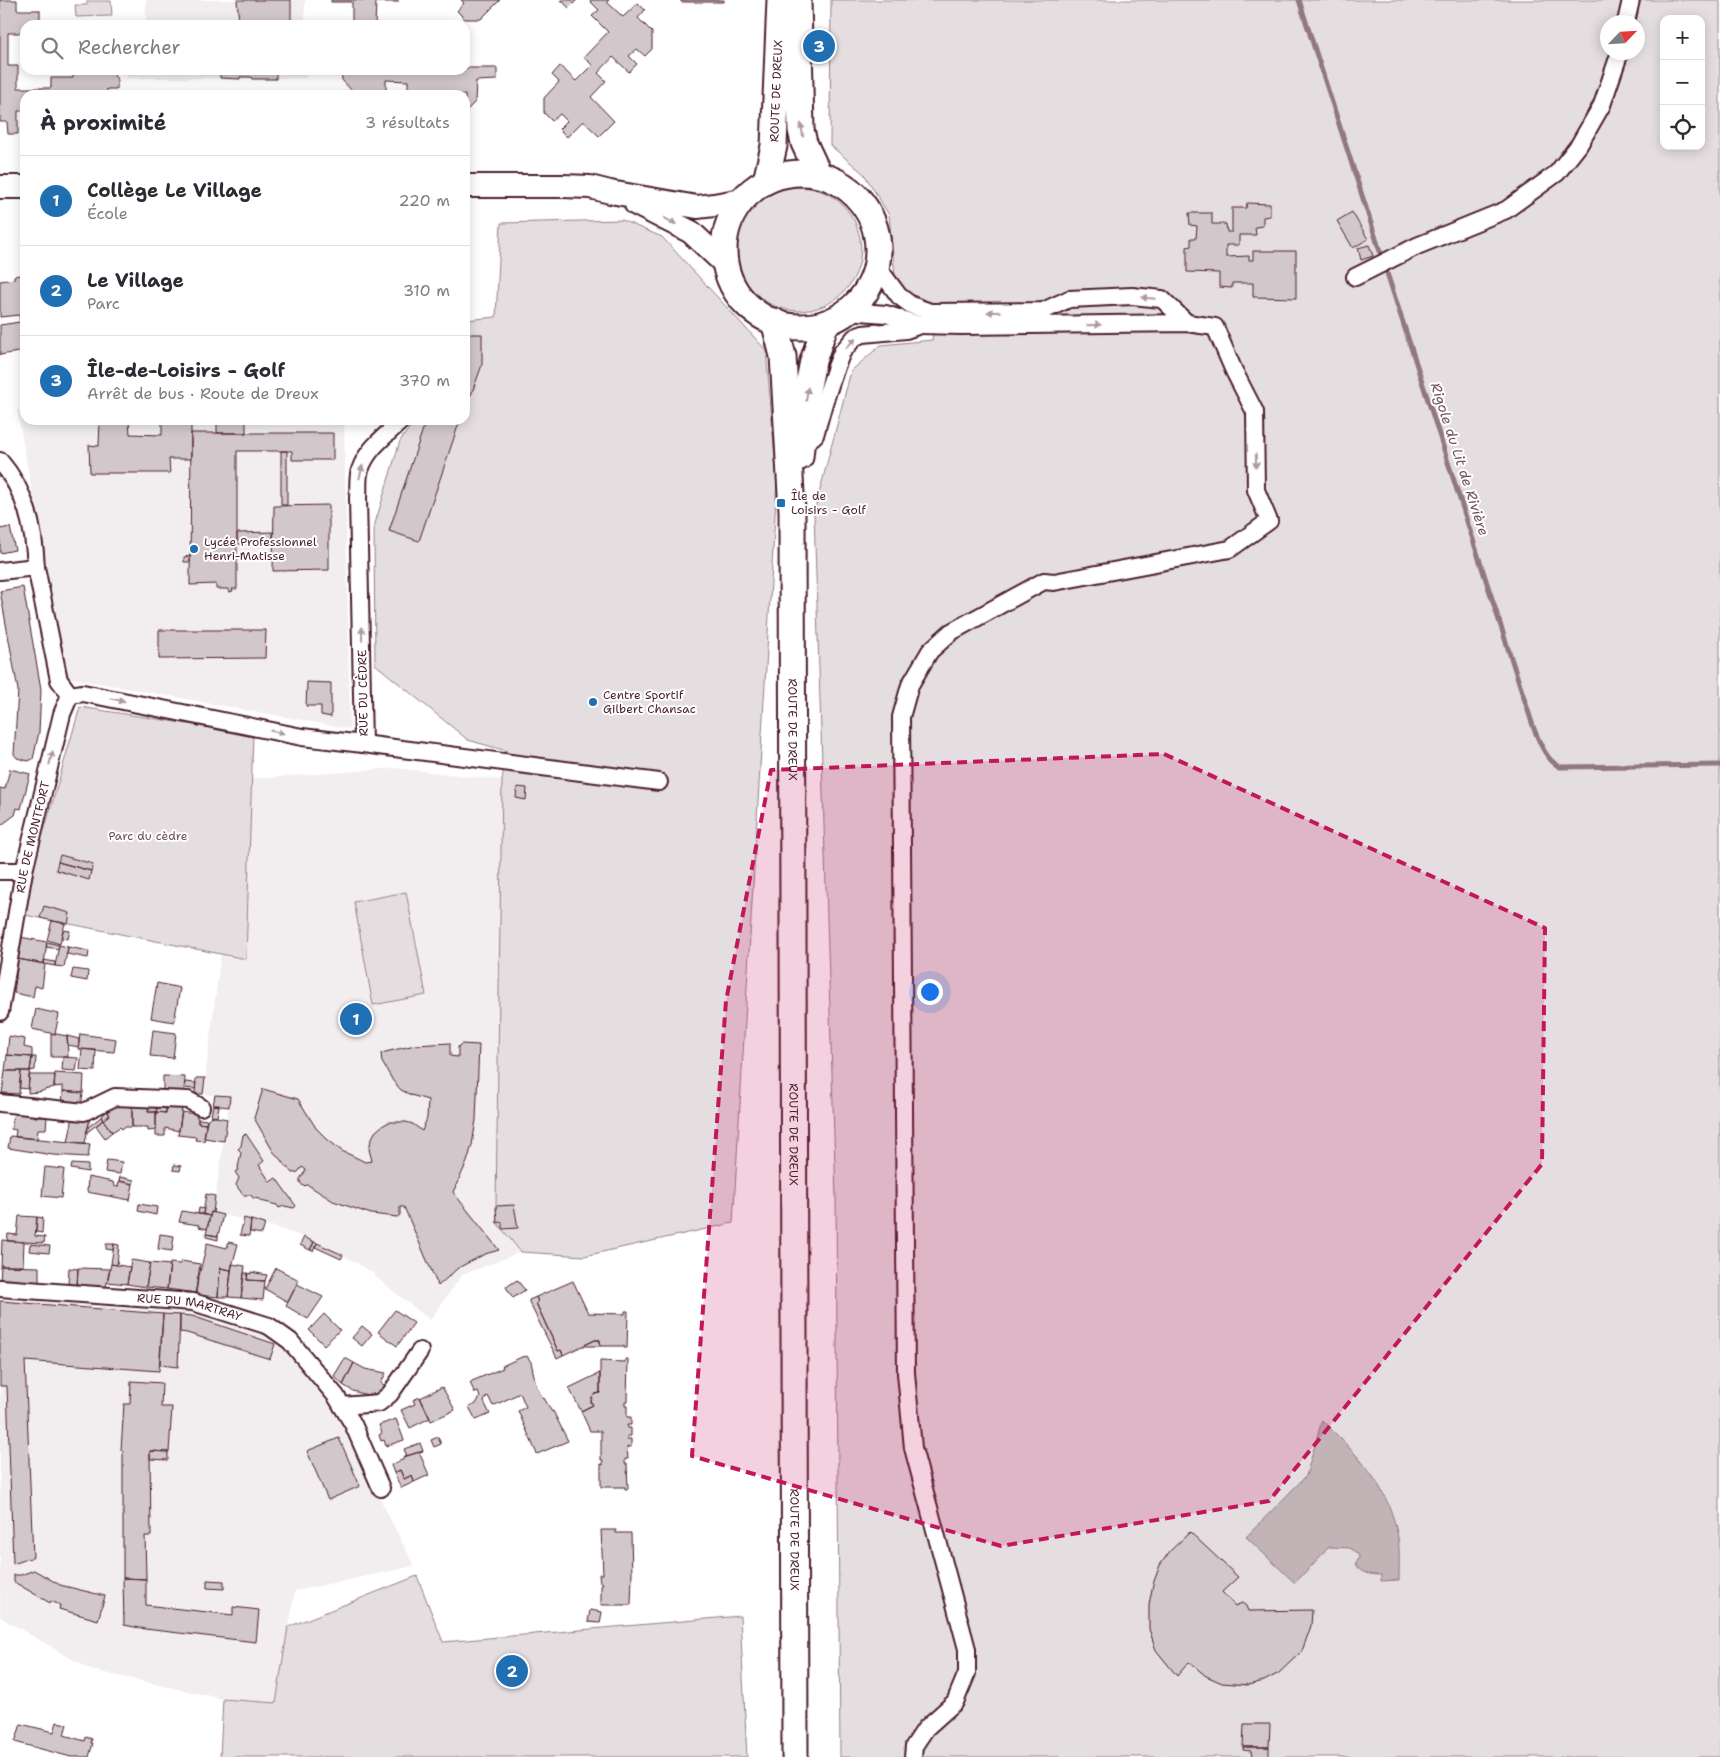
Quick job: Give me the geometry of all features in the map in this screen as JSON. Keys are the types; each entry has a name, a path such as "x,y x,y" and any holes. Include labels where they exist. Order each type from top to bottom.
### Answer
{"main road":[{"name":"ROUTE DE DREUX","path":"766,181 774,146 780,0"},
{"name":"ROUTE DE DREUX","path":"798,0 801,130 804,143 819,175"},
{"path":"801,173 819,175 845,187 856,196 869,213 876,234 878,255 871,283 861,298 848,311 826,322 808,326 789,326 774,322 750,307 734,288 726,265 724,244 729,223 742,200 753,189 766,181 783,175 801,173"},
{"path":"470,186 563,186 590,188 697,207 714,206 742,200"},
{"path":"0,187 20,187"},
{"path":"610,192 652,211 691,232 726,265"},
{"name":"ROUTE DE DREUX","path":"774,322 783,356 792,511 795,1757"},
{"name":"ROUTE DE DREUX","path":"792,511 807,391 813,361 826,322"}],"street":[{"path":"1628,15 1631,0"},
{"path":"1355,277 1417,246 1506,210 1556,173 1580,145 1602,105 1617,60"},
{"path":"876,265 898,296 911,305 930,312 1043,311 1069,299 1132,296 1162,299 1186,323"},
{"path":"848,311 886,314 920,325 1186,323 1215,327 1234,371 1255,412 1256,490 1269,521 1230,549 1054,582 1044,581 951,632 930,652 910,685 901,717 906,1373 914,1448 967,1649 967,1673 955,1702 926,1728 914,1746 913,1757"},
{"path":"801,447 815,435 842,352 855,337 863,334 906,330 920,325"},
{"name":"RUE DU CÈDRE","path":"70,694 83,693 302,736 363,744 359,471 369,452 377,442 396,425"},
{"path":"0,461 20,488 27,507 35,539 36,567 59,680 70,694"},
{"path":"0,571 36,567"},
{"name":"RUE DE MONTFORT","path":"0,1012 24,871 62,714 70,694"},
{"path":"363,744 659,782"},
{"path":"0,871 24,871"},
{"path":"0,1103 84,1112 115,1097 188,1100 201,1107"},
{"name":"RUE DU MARTRAY","path":"0,1288 193,1302 269,1326 290,1340 336,1396 353,1424 381,1488"},
{"path":"342,1406 379,1404 390,1394 420,1350"}],"highlighted area":[{"path":"1164,754 1545,928 1542,1164 1269,1501 1001,1546 692,1456 726,1001 771,770"}],"shaded area":[{"path":"146,0 305,0 305,20 145,20"},
{"path":"127,75 306,75 306,78 127,78"},
{"name":"Lycée Professionnel Henri-Matisse","path":"17,410 20,410 20,425 344,425 350,729 66,677"},
{"path":"395,768 502,780 496,1206 497,1223 521,1252 462,1275 430,1320 374,1276 375,1274 343,1255 304,1237 265,1224 213,1213 230,1097 203,1094 221,953 246,958 251,779"},
{"path":"0,1296 192,1309 270,1335 283,1346 330,1399 414,1566 295,1591 276,1703 223,1699 91,1670 0,1617"},
{"path":"1322,1420 1360,1459 1379,1486 1387,1502 1398,1537 1399,1580 1381,1581 1381,1575 1369,1574 1360,1570 1356,1563 1359,1558 1358,1554 1350,1548 1329,1547 1295,1583 1246,1537 1306,1476"}],"green space":[{"path":"831,0 1720,0 1720,1757 840,1757 836,1198 814,513 851,371 881,345 932,340 937,307 896,286 889,215 864,174 830,145"},
{"path":"87,1 111,1 112,16 76,17 75,5 87,5"},
{"path":"799,187 823,191 843,205 857,225 861,249 857,273 843,293 823,307 799,311 775,307 755,293 741,273 737,249 741,225 755,205 775,191"},
{"name":"Centre Sportif Gilbert Chansac","path":"622,220 662,237 766,350 777,481 733,1223 584,1256 521,1252 497,1223 502,780 507,751 468,740 375,664 374,527 400,441 411,425 470,425 470,320 496,317 501,223"},
{"name":"Parc du cèdre","path":"80,707 253,734 246,959 20,914"},
{"path":"406,892 426,995 373,1005 354,902"},
{"path":"417,1576 443,1642 740,1616 747,1757 220,1757 223,1699 276,1703 288,1627"}],"building":[{"path":"0,0 17,0 17,10 40,10 40,20 20,20 20,33 8,33 8,66 18,66 18,88 51,88 51,78 73,78 73,75 114,75 117,79 117,89 20,90 18,134 8,134 7,122 0,122"},
{"path":"237,0 291,0 291,20 239,20"},
{"path":"331,0 398,0 398,2 376,2 375,20 352,20 352,2 331,2"},
{"path":"461,0 500,0 481,19 465,19 457,11 464,3"},
{"path":"561,0 577,0 569,8"},
{"path":"589,0 609,0 607,2 623,17 638,3 645,10 638,18 652,32 652,49 645,56 637,49 629,56 637,64 629,72 613,57 598,73 606,81 591,97 614,121 599,136 583,121 567,137 559,129 567,121 560,114 552,121 544,113 544,98 559,82 552,75 560,66 576,81 592,65 584,57 608,32 592,16 599,10"},
{"path":"681,0 724,0 724,2 681,2"},
{"path":"470,68 497,68 497,80 476,81 475,102 470,107 470,90 408,90 408,81 386,80 386,90 351,90 342,80 342,75 470,75"},
{"path":"220,75 276,75 276,79 252,79 251,77 240,77 240,79 220,78"},
{"path":"1247,203 1270,204 1270,216 1263,217 1263,226 1255,227 1256,235 1239,235 1239,245 1226,245 1226,257 1249,256 1249,260 1253,260 1253,251 1296,251 1296,298 1253,297 1253,283 1232,283 1232,288 1219,287 1219,273 1187,272 1187,247 1191,246 1191,238 1196,238 1197,226 1190,225 1189,213 1212,213 1212,224 1226,224 1227,232 1232,232 1232,208 1246,208"},
{"path":"1352,212 1368,239 1353,248 1337,221"},
{"path":"1369,245 1373,256 1361,260 1358,248"},
{"path":"20,275 20,322 19,315 0,317 0,281 14,279 14,276"},
{"path":"20,322 20,352 0,355 0,325"},
{"path":"470,334 482,334 482,365 471,395"},
{"path":"100,425 129,425 130,434 162,435 162,425 191,425 191,459 169,459 170,473 90,473 89,445 99,446"},
{"path":"217,425 246,425 246,433 217,433"},
{"path":"424,425 458,425 419,541 389,531"},
{"path":"191,433 333,433 333,460 292,460 292,451 237,451 237,589 232,589 233,591 229,592 229,589 216,589 216,584 190,585"},
{"path":"281,451 287,451 287,505 281,505"},
{"path":"329,505 329,570 273,571 274,506"},
{"path":"10,527 15,550 0,553 0,529"},
{"path":"273,532 273,543 237,544 237,533"},
{"path":"190,556 190,562 184,562 184,557"},
{"path":"23,587 41,689 39,732 33,759 28,761 17,758 14,754 18,690 0,591"},
{"path":"159,630 266,630 265,658 159,659"},
{"path":"307,682 331,683 331,717 321,715 321,706 306,706"},
{"path":"10,769 30,774 21,809 17,808 15,815 0,826 0,788 5,789"},
{"path":"517,787 527,788 526,800 516,798"},
{"path":"60,855 93,864 91,871 58,862"},
{"path":"58,862 91,871 89,880 56,870"},
{"path":"44,906 70,913 68,924 40,918"},
{"path":"52,921 65,923 60,944 47,940"},
{"path":"63,930 70,931 68,939 61,938"},
{"path":"20,937 47,942 44,964 18,959"},
{"path":"47,942 59,945 58,949 46,947"},
{"path":"59,945 68,947 64,967 55,966"},
{"path":"68,947 89,951 88,958 67,954"},
{"path":"18,959 45,964 42,988 35,986 33,997 14,993"},
{"path":"44,960 55,962 55,966 44,964"},
{"path":"73,969 88,971 87,981 71,978"},
{"path":"157,983 180,988 174,1022 151,1018"},
{"path":"36,1009 59,1014 55,1034 32,1029"},
{"path":"153,1030 176,1033 173,1058 150,1056"},
{"path":"51,1033 67,1036 68,1057 51,1057"},
{"path":"80,1034 116,1039 114,1052 78,1049"},
{"path":"9,1036 25,1039 24,1047 32,1049 32,1057 7,1055"},
{"path":"67,1036 79,1039 79,1047 68,1045"},
{"path":"450,1043 450,1056 458,1057 458,1047 461,1044 479,1045 476,1120 472,1145 467,1162 453,1192 499,1250 485,1254 458,1268 438,1286 404,1207 400,1207 400,1215 397,1217 371,1214 333,1201 308,1185 303,1186 300,1179 306,1170 302,1167 298,1172 292,1173 273,1151 254,1118 263,1089 298,1099 316,1128 327,1139 342,1151 365,1162 372,1161 369,1149 371,1140 375,1132 382,1126 389,1122 406,1122 413,1124 422,1131 427,1118 428,1100 401,1090 393,1081 382,1062 381,1053 415,1045"},
{"path":"82,1049 96,1050 95,1071 80,1070"},
{"path":"7,1055 32,1057 30,1071 5,1071"},
{"path":"32,1057 36,1057 35,1070 30,1071"},
{"path":"63,1057 78,1058 76,1071 62,1070"},
{"path":"5,1071 21,1071 19,1094 2,1093"},
{"path":"21,1071 30,1071 28,1089 19,1088"},
{"path":"55,1073 84,1075 83,1093 63,1091 63,1086 54,1087"},
{"path":"29,1075 55,1075 54,1087 28,1093"},
{"path":"163,1076 185,1077 184,1094 163,1093"},
{"path":"196,1078 205,1078 203,1094 195,1094"},
{"path":"185,1082 196,1083 195,1089 184,1088"},
{"path":"63,1091 83,1093 81,1107 62,1106"},
{"path":"215,1095 230,1096 229,1107 213,1105"},
{"path":"117,1104 132,1104 132,1127 124,1127 122,1129 120,1127 112,1132 103,1120 110,1115 107,1111"},
{"path":"132,1104 149,1105 148,1112 156,1112 156,1130 148,1131 148,1127 132,1127"},
{"path":"166,1105 182,1108 179,1131 165,1128 165,1136 156,1136 156,1112 166,1113"},
{"path":"213,1105 219,1105 217,1117 211,1116"},
{"path":"149,1107 157,1108 156,1112 148,1112"},
{"path":"157,1108 166,1108 166,1113 156,1112"},
{"path":"107,1111 110,1115 103,1120 101,1117"},
{"path":"182,1112 195,1114 198,1123 206,1124 204,1141 195,1140 196,1137 178,1135"},
{"path":"14,1113 47,1117 46,1129 38,1129 37,1139 15,1137 16,1130 11,1129"},
{"path":"211,1116 227,1119 224,1141 204,1138 207,1120"},
{"path":"73,1117 90,1117 85,1143 68,1142"},
{"path":"101,1117 103,1120 86,1133 88,1127"},
{"path":"198,1119 207,1120 206,1124 198,1123"},
{"path":"103,1120 112,1132 105,1138 96,1126"},
{"path":"246,1134 264,1161 259,1165 270,1182 276,1178 296,1206 294,1208 284,1206 279,1208 277,1205 253,1198 251,1195 243,1195 236,1185 239,1178 235,1172 239,1170 241,1152 238,1149 241,1146 243,1135"},
{"path":"10,1136 90,1144 88,1157 53,1155 8,1148"},
{"path":"107,1160 122,1162 120,1174 105,1172"},
{"path":"72,1164 88,1165 88,1172 71,1169"},
{"path":"174,1165 181,1166 180,1171 173,1170"},
{"path":"45,1167 64,1169 61,1198 42,1196"},
{"path":"88,1177 113,1182 114,1186 118,1187 119,1181 133,1184 130,1200 87,1192"},
{"path":"120,1177 134,1180 133,1184 119,1181"},
{"path":"206,1194 215,1196 213,1213 211,1212 210,1216 203,1214"},
{"path":"139,1204 157,1207 156,1215 138,1211"},
{"path":"514,1205 518,1228 502,1229 502,1222 497,1223 496,1206"},
{"path":"199,1208 204,1209 203,1214 198,1214"},
{"path":"182,1211 210,1216 207,1229 199,1227 199,1225 179,1222"},
{"path":"211,1212 223,1215 218,1236 206,1234"},
{"path":"19,1216 37,1217 35,1236 45,1237 44,1243 7,1241 8,1234 17,1235"},
{"path":"37,1217 43,1218 42,1233 36,1232"},
{"path":"244,1218 251,1220 249,1236 240,1235"},
{"path":"251,1220 265,1224 262,1234 250,1232"},
{"path":"160,1234 174,1236 172,1251 158,1249"},
{"path":"206,1234 218,1236 218,1240 206,1237"},
{"path":"304,1237 314,1242 310,1250 300,1245"},
{"path":"2,1240 24,1242 23,1266 1,1266"},
{"path":"228,1242 238,1244 231,1270 220,1268 218,1297 195,1295 207,1243 227,1248"},
{"path":"314,1242 317,1243 313,1251 310,1250"},
{"path":"317,1243 343,1255 341,1259 315,1247"},
{"path":"30,1244 50,1246 49,1253 29,1251"},
{"path":"106,1244 114,1244 113,1250 106,1249"},
{"path":"114,1244 119,1245 117,1265 111,1264"},
{"path":"131,1260 150,1263 146,1287 127,1284"},
{"path":"181,1261 200,1264 196,1293 167,1289 170,1263 180,1264"},
{"path":"150,1263 170,1265 167,1289 146,1287"},
{"path":"111,1264 130,1267 127,1284 107,1282"},
{"path":"232,1264 245,1266 241,1298 228,1297"},
{"path":"1,1266 39,1267 39,1284 0,1282"},
{"path":"69,1268 78,1269 77,1285 68,1284"},
{"path":"78,1268 110,1269 106,1287 77,1286"},
{"path":"220,1268 231,1270 228,1297 218,1297"},
{"path":"276,1268 299,1280 288,1302 265,1289"},
{"path":"251,1272 267,1275 265,1281 247,1280 248,1273 251,1274"},
{"path":"244,1273 248,1273 247,1280 265,1281 263,1300 241,1298"},
{"path":"517,1280 525,1290 513,1298 506,1287"},
{"path":"573,1281 588,1313 625,1314 625,1311 628,1311 627,1348 624,1348 624,1346 600,1346 600,1340 595,1340 563,1355 561,1350 558,1351 536,1303 538,1302 536,1297"},
{"path":"297,1284 323,1297 308,1319 286,1306"},
{"path":"536,1297 538,1302 536,1303 558,1351 561,1350 563,1355 557,1358 529,1302 529,1300"},
{"path":"0,1301 163,1314 159,1371 25,1361 33,1557 13,1564 7,1386 0,1386"},
{"path":"395,1310 414,1323 397,1346 378,1332"},
{"path":"163,1314 180,1315 178,1367 160,1365"},
{"path":"324,1314 340,1330 324,1345 309,1330"},
{"path":"180,1315 192,1316 275,1344 270,1359 180,1332"},
{"path":"362,1326 372,1334 362,1346 352,1338"},
{"path":"595,1340 600,1340 600,1346 583,1346"},
{"path":"527,1356 531,1362 536,1385 543,1399 553,1411 568,1441 537,1454 518,1411 526,1407 520,1393 493,1406 488,1396 486,1397 484,1402 490,1414 476,1420 469,1407 476,1404 480,1397 478,1392 475,1393 470,1383 472,1381 503,1368 502,1366"},
{"path":"345,1358 354,1363 343,1385 334,1376"},
{"path":"625,1359 628,1359 627,1401 625,1401 625,1406 627,1406 627,1417 631,1417 631,1425 627,1425 628,1428 631,1428 631,1436 627,1436 627,1439 631,1439 631,1447 627,1447 628,1459 625,1459 628,1489 625,1489 625,1487 601,1487 601,1464 603,1465 603,1460 601,1460 601,1431 590,1431 581,1411 593,1405 591,1402 592,1397 600,1393 600,1361 625,1362"},
{"path":"354,1363 365,1369 386,1373 381,1383 386,1386 378,1398 353,1391 343,1385"},
{"path":"600,1373 600,1393 592,1397 591,1402 593,1405 581,1411 569,1388"},
{"path":"131,1381 162,1383 161,1407 172,1407 169,1452 150,1451 151,1536 145,1536 146,1579 123,1578 123,1451 121,1450 124,1404 130,1404"},
{"path":"442,1387 455,1410 431,1421 420,1398"},
{"path":"420,1397 430,1418 410,1428 401,1410 415,1404 413,1400"},
{"path":"396,1419 404,1440 386,1446 384,1440 381,1441 379,1435 382,1433 379,1425"},
{"path":"438,1437 441,1444 434,1447 431,1440"},
{"path":"339,1438 360,1486 328,1500 307,1451"},
{"path":"420,1443 423,1451 407,1456 404,1449"},
{"path":"150,1451 168,1452 168,1460 150,1459"},
{"path":"419,1452 429,1475 414,1482 412,1475 404,1479 400,1470 394,1473 391,1465 404,1459 403,1457"},
{"path":"400,1470 404,1479 412,1475 414,1482 401,1488 394,1473"},
{"path":"601,1530 631,1533 631,1605 601,1605 601,1586 603,1583 600,1582 599,1574 603,1574"},
{"path":"1190,1532 1238,1577 1222,1592 1235,1606 1242,1603 1248,1611 1312,1610 1311,1626 1302,1651 1279,1673 1264,1681 1248,1685 1222,1683 1206,1676 1189,1662 1177,1676 1156,1650 1149,1629 1149,1604 1153,1584 1160,1565 1170,1551"},
{"path":"34,1570 60,1585 105,1596 98,1620 59,1609 60,1605 51,1601 50,1603 14,1582 14,1575 21,1575"},
{"path":"123,1578 146,1579 146,1605 233,1615 233,1607 259,1610 256,1642 124,1625"},
{"path":"207,1580 224,1581 224,1589 207,1588"},
{"path":"590,1610 602,1612 600,1623 588,1622"},
{"path":"57,1722 67,1724 64,1735 85,1741 86,1737 92,1739 91,1743 93,1743 89,1757 71,1757 15,1742 21,1724 54,1732"},
{"path":"1244,1724 1270,1724 1269,1747 1243,1747"},
{"path":"1243,1747 1269,1747 1269,1757 1252,1757 1251,1751 1243,1750"}],"waterway":[{"name":"Rigole du Lit de Rivière","path":"1299,0 1534,729 1544,751 1560,767 1720,765"}],"place":[{"name":"Île-de-Loisirs - Golf","path":"819,46"},
{"name":"Île de Loisirs - Golf","path":"781,503"},
{"name":"Lycée Professionnel Henri-Matisse","path":"194,549"},
{"name":"Centre Sportif Gilbert Chansac","path":"593,702"},
{"name":"Collège Le Village","path":"356,1019"},
{"name":"Le Village","path":"512,1671"}]}
